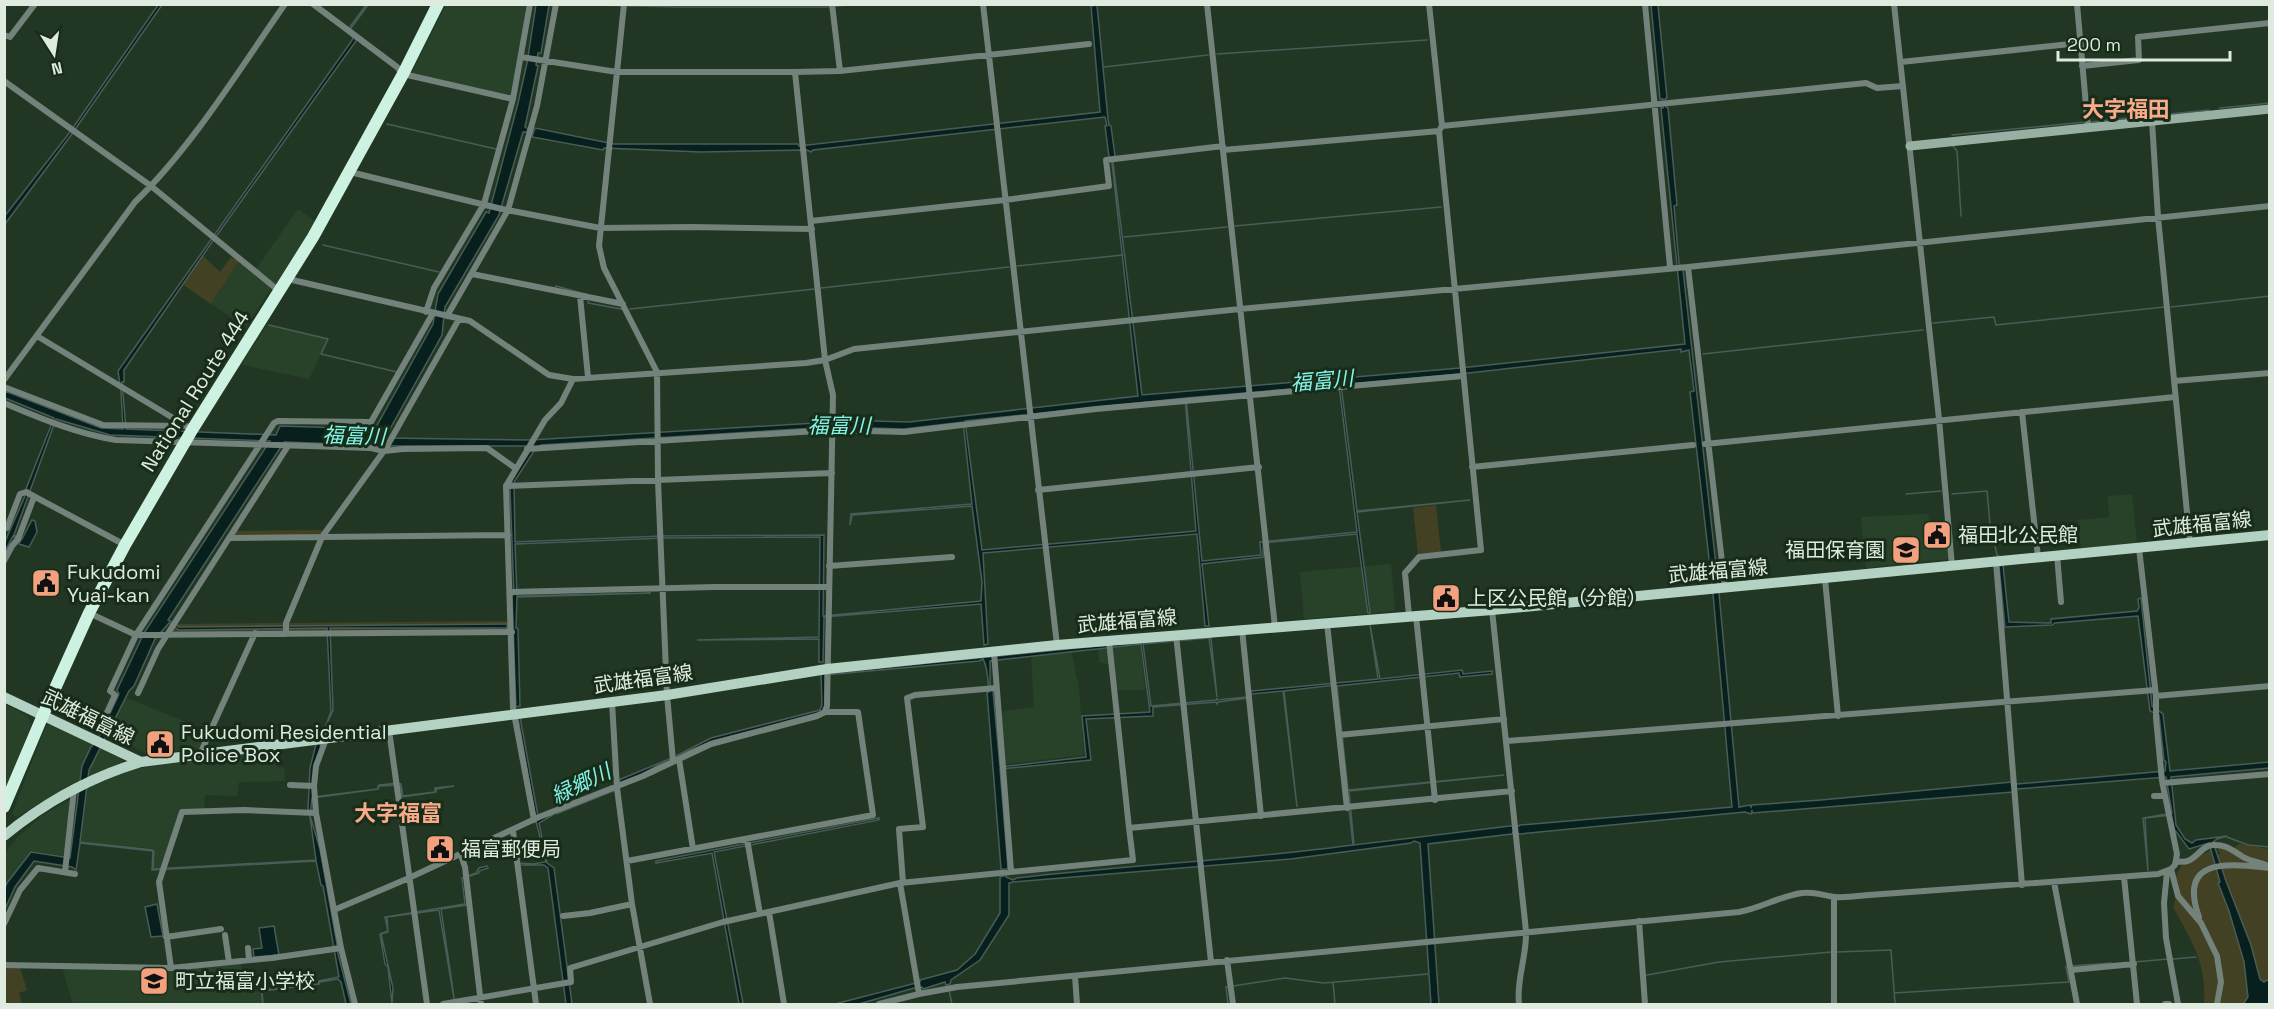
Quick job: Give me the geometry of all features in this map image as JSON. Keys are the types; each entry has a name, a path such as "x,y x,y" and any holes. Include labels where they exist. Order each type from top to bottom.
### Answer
{"highway":[{"name":"National Route 444","path":"4,807 89,613 125,545 185,441 189,428 288,279 350,172 438,4"}],"main road":[{"name":"武雄福富線","path":"4,697 141,762 827,673 994,656 1057,645 1110,644 1242,629 1492,610 2270,535"},
{"path":"4,836 26,818 76,789 121,768 141,762"}],"street":[{"path":"4,35 10,37 35,4"},
{"path":"4,380 135,202 190,138 285,4"},
{"path":"313,4 397,67 403,74 513,99"},
{"path":"105,717 115,695 110,691 139,635 262,444 268,431 278,421 371,422 430,313 434,288 486,205 524,57 530,4"},
{"path":"446,316 472,274 505,209 537,106 542,60 556,4"},
{"path":"983,4 1057,645"},
{"path":"1207,4 1275,627"},
{"path":"1429,4 1481,550 1419,557 1406,573 1423,676 1435,800"},
{"path":"1645,4 1661,104 1679,267 1707,443 1719,589"},
{"path":"1894,4 1939,419 1952,566"},
{"path":"2077,4 2087,124"},
{"path":"832,5 840,71"},
{"path":"624,6 600,228 600,256 657,372 658,481 667,695 674,759 693,849"},
{"path":"2082,66 2139,60 2138,37 2270,23"},
{"path":"1901,62 2080,43"},
{"path":"524,57 617,72 840,71 1089,44"},
{"path":"795,72 825,360 833,395 829,566 824,587 828,616 827,706 825,712"},
{"path":"4,81 151,186 279,291"},
{"path":"811,221 1109,186 1106,160 1440,128 1864,83 1877,88 1903,86"},
{"path":"1910,146 2087,124 2152,121 2270,109"},
{"path":"2152,121 2158,217 2190,543"},
{"path":"350,172 486,205 600,228 812,229"},
{"path":"288,279 470,321 549,375 573,379 825,360 854,349 2270,206"},
{"path":"472,274 623,304"},
{"path":"580,296 588,377"},
{"path":"286,634 286,623 322,537 385,450 459,319"},
{"path":"37,336 189,428"},
{"path":"2174,381 2270,373"},
{"path":"531,448 834,426 904,432 1029,413 1463,375"},
{"path":"536,818 515,714 508,535 511,486 515,468 531,448 545,420 561,403 573,379"},
{"path":"4,387 103,425 189,428"},
{"path":"1707,443 2175,397"},
{"path":"4,403 109,439 385,450 487,448 515,468"},
{"path":"2022,412 2038,557"},
{"path":"1472,467 1694,445"},
{"path":"138,693 164,635 230,538 286,446"},
{"path":"1038,490 1258,467"},
{"path":"511,486 832,473"},
{"path":"4,527 7,528 20,494 30,494 125,545"},
{"path":"4,561 19,538 30,494"},
{"path":"230,538 508,535"},
{"path":"2139,548 2161,768 2168,815 2176,844 2176,861 2169,871 2164,903 2169,959 2178,1005"},
{"path":"2057,555 2061,602"},
{"path":"829,566 952,556"},
{"path":"1996,562 2022,885"},
{"path":"1826,579 1838,716"},
{"path":"510,592 824,587"},
{"path":"1492,610 1526,931 1527,946 1519,987 1519,1005"},
{"path":"89,613 139,635 286,634 511,627"},
{"path":"1327,623 1349,808"},
{"path":"1242,629 1261,816"},
{"path":"200,754 255,633"},
{"path":"1176,638 1211,962"},
{"path":"443,1005 571,982 570,968 726,921 902,883 1132,860 1110,644"},
{"path":"994,656 992,688 1007,872"},
{"path":"1507,741 2152,692 2270,687"},
{"path":"918,992 902,883 899,829 922,827 907,698 915,695 992,688"},
{"path":"612,702 617,786 632,904 650,1005"},
{"path":"334,910 461,855 536,818 617,786 711,744 825,712 858,712 873,815 748,843 693,849 627,861"},
{"path":"1342,734 1504,719"},
{"path":"389,730 428,1005"},
{"path":"326,739 316,766 312,786 315,797 312,813 334,910 337,948 355,1005"},
{"path":"2163,782 2270,774"},
{"path":"290,785 312,786"},
{"path":"66,870 76,789"},
{"path":"1129,828 1512,791"},
{"path":"2154,796 2165,795"},
{"path":"171,968 159,882 182,812 244,810 312,813"},
{"path":"513,831 536,1005"},
{"path":"748,843 760,914"},
{"path":"2176,861 2192,860 2212,845 2226,846 2245,858 2270,867"},
{"path":"461,855 466,876 481,1005"},
{"path":"2217,1005 2220,969 2197,912 2194,884 2196,878 2212,867 2228,864 2270,867"},
{"path":"4,924 20,890 38,868 66,870 75,874"},
{"path":"879,1005 918,992 949,988 1739,912 1780,897 1802,893 1815,892 1834,897 2022,885 2169,871"},
{"path":"2169,871 2178,896 2201,923"},
{"path":"2124,877 2138,1005"},
{"path":"2054,882 2077,1005"},
{"path":"1834,897 1834,1005"},
{"path":"563,916 591,913 632,904"},
{"path":"769,912 784,1005"},
{"path":"1639,921 1645,1003"},
{"path":"166,937 223,932 229,962"},
{"path":"248,948 249,960"},
{"path":"4,965 171,968 337,948"},
{"path":"1227,960 1233,1005"},
{"path":"2071,967 2133,962"},
{"path":"1075,976 1077,1005"}],"shaded area":[{"path":"446,5 527,5 511,96 410,75"},
{"path":"298,209 316,222 279,283 271,289 246,327 211,304 239,261 254,272"},
{"path":"202,255 220,272 231,257 239,261 211,304 182,284"},
{"path":"268,324 329,338 309,379 243,365"},
{"path":"2132,494 2137,544 2081,550 2078,520 2109,517 2108,496"},
{"path":"1436,505 1441,552 1418,554 1413,508"},
{"name":"福田保育園","path":"1928,514 1933,540 1947,540 1948,559 1866,568 1861,517"},
{"path":"325,530 322,535 234,536 235,531"},
{"path":"1391,564 1395,611 1304,619 1300,572"},
{"path":"509,621 508,630 289,632 288,623"},
{"path":"284,623 282,632 172,632 176,624"},
{"path":"1140,642 1145,690 1117,690 1114,666 1099,662 1098,647"},
{"path":"1071,650 1079,689 1084,755 1005,764 1000,712 1034,707 1031,654"},
{"path":"114,693 208,731 199,748 148,754 62,713 57,703 61,696 103,715"},
{"path":"5,704 28,716 31,725 5,790"},
{"path":"52,724 123,759 121,764 79,780 17,817 12,814 46,726"},
{"path":"280,748 277,767 285,768 284,781 239,782 237,796 205,795 204,809 181,810 163,867 153,868 155,849 81,841 88,787 136,769 177,761"},
{"path":"74,797 66,856 31,851 5,886 5,853 17,838 43,815"},
{"path":"2239,844 2269,849 2270,979 2264,982 2260,979 2252,949 2220,863 2221,883 2247,976 2248,997 2243,1004 2204,1004 2201,965 2192,942 2173,907 2178,890 2175,878 2181,866 2211,850 2213,856 2220,854 2217,847 2231,850"},
{"name":"町立福富小学校","path":"241,963 245,993 261,991 263,1004 73,1004 62,967 171,970"},
{"path":"5,968 20,968 27,990 19,993 22,1004 5,1004"}],"water":[{"path":"158,5 162,5 69,138 5,224 4,217 70,132"},
{"name":"福富川","path":"368,5 351,28 356,41 212,242 124,370 124,382 122,382 126,429 276,435 280,426 375,429 433,324 438,294 486,212 489,213 518,103 536,5 549,5 525,127 528,129 527,132 523,132 499,215 445,307 442,335 385,438 531,440 837,420 909,422 1138,396 1105,117 811,152 807,150 701,152 604,148 603,150 532,137 535,128 614,144 798,144 799,146 1100,112 1091,6 1097,5 1108,119 1115,156 1113,163 1142,395 1460,368 1685,344 1661,108 1663,108 1663,99 1660,99 1651,5 1658,5 1667,98 1665,99 1668,108 1677,205 1674,206 1679,263 1683,270 1718,583 1739,807 2012,782 2017,784 2165,771 2166,762 2159,715 2150,711 2138,616 2052,625 2005,627 1999,566 2003,565 2009,622 2051,623 2051,619 2137,611 2138,599 2141,598 2152,706 2163,714 2170,771 2269,762 2269,768 2171,777 2176,825 2185,839 2192,843 2196,840 2227,836 2213,842 2251,945 2260,979 2264,982 2269,979 2269,1004 2243,1004 2248,997 2244,962 2218,883 2220,882 2209,843 2189,849 2174,829 2171,815 2145,818 2148,871 2143,818 2172,813 2166,777 2017,789 2013,792 1753,813 1752,811 1751,814 1745,812 1520,834 1513,832 1512,834 1428,844 1439,1004 1431,1004 1420,843 1414,841 1291,859 1009,883 1009,915 980,960 951,980 950,984 946,985 945,982 923,989 922,987 914,988 859,1004 835,1004 957,970 975,954 1000,913 1000,877 1004,876 1004,869 1001,869 987,692 989,692 988,679 983,659 825,675 825,705 822,712 713,741 667,760 613,791 556,814 611,790 621,779 674,757 711,738 820,710 822,705 821,674 1108,645 1203,639 1143,644 1151,706 1216,700 1217,698 1217,700 1247,697 1252,691 1378,679 1370,625 1380,679 1462,670 1463,674 1492,671 1492,674 1460,677 1459,673 1337,686 1348,790 1504,775 1349,791 1354,845 1510,826 1732,807 1713,594 1690,392 1694,391 1689,350 1681,352 1681,349 1341,385 1357,511 1470,500 1357,512 1370,613 1368,613 1357,534 1263,543 1263,557 1202,564 1209,626 1205,626 1197,534 983,553 988,644 984,645 981,604 824,617 823,662 819,662 819,639 697,640 819,637 820,537 663,538 515,544 517,596 651,593 517,597 516,628 518,629 520,706 516,707 513,626 507,626 507,628 330,628 333,710 324,730 331,712 327,628 179,630 169,623 155,639 134,686 129,691 89,770 80,842 153,850 154,851 153,869 316,860 308,809 310,768 316,744 320,743 313,797 378,789 312,798 310,816 320,849 336,946 351,1004 346,1004 341,982 338,979 319,984 262,991 263,1004 261,990 318,984 319,981 339,977 323,886 316,861 152,870 153,851 80,843 76,870 72,867 34,861 15,887 5,909 7,883 31,852 70,858 82,766 91,747 98,739 119,694 117,690 144,633 270,441 110,435 56,419 14,535 22,539 32,520 35,521 37,532 29,547 19,544 21,540 13,536 5,551 4,544 28,490 26,489 54,418 5,398 5,391 101,428 123,429 118,371 353,39 349,28","holes":["1339,385 1357,532 1260,542 1261,555 1202,561 1186,398","1185,398 1196,531 982,550 965,421","963,422 972,504 851,514 850,525 852,515 972,506 982,582 981,601 823,616 824,535 663,536 515,542 514,482 534,451 541,445 835,425 837,427 904,429","284,442 396,446 532,446 510,481 512,482 510,490 513,624 179,627 168,620","1141,644 1150,712 1082,716 1086,757 1000,767 993,691 990,684 990,661","1335,685 1353,845 1269,855 1059,873 1013,880 1006,877 1008,868 1000,769 1091,760 1086,719 1153,716 1153,707 1216,702 1217,704 1248,698 1252,694 1283,691 1297,807 1284,691"]},
{"path":"595,5 848,5 678,7"},
{"path":"1209,638 1211,638 1217,697"},
{"path":"520,717 538,816 554,814 539,823 547,863 554,868 572,1004 566,1004 548,868 544,865 520,865 519,863 546,862 536,821 518,718"},
{"path":"399,783 401,784 403,796 435,792 435,788 454,786 436,789 436,792 402,797 400,785 379,786 378,789 379,785"},
{"path":"879,818 879,820 714,852 743,1003 739,1004 712,853 656,863 656,861"},
{"path":"487,866 488,868 479,873 464,878 467,905 441,909 455,1004 439,910 387,917 388,931 385,917 465,904 462,878"},
{"path":"157,904 163,936 151,937 145,907"},
{"path":"274,926 279,955 254,957 253,949 262,948 259,928"},
{"path":"388,931 381,934 393,988 392,1004 388,967 385,964 380,934"}],"waterway":[{"path":"1217,54 1427,40"},
{"path":"1104,67 1208,55"},
{"path":"2220,108 2270,103"},
{"path":"2090,122 2209,110"},
{"path":"1952,135 2085,122"},
{"path":"387,124 496,149"},
{"path":"1953,146 1957,151 1961,216"},
{"path":"1235,226 1441,207"},
{"path":"1124,237 1227,227"},
{"path":"323,245 439,272"},
{"path":"1017,266 1123,255"},
{"path":"821,288 1009,267"},
{"path":"555,288 556,286 589,295"},
{"path":"630,309 814,289"},
{"path":"2171,307 2270,296"},
{"path":"588,301 588,303 621,309"},
{"path":"1933,323 1994,317 1996,325 2164,307"},
{"path":"269,325 328,339 321,354 397,372"},
{"path":"1703,354 1923,330"},
{"path":"1906,494 1941,491"},
{"path":"1952,494 1987,491 1990,524 1999,556"},
{"path":"2227,837 2248,845 2270,847"},
{"path":"1837,952 1891,950 1895,1004"},
{"path":"1647,975 1719,962 1832,952"},
{"path":"2173,959 2196,957"},
{"path":"2134,962 2168,959"},
{"path":"2071,966 2111,963"},
{"path":"1894,993 2069,982 2066,966"},
{"path":"1233,986 1285,978 1324,983 1428,974"},
{"path":"1333,982 1335,1004"},
{"path":"1228,1004 1226,987 1229,987"},
{"path":"949,990 952,1004"},
{"path":"1631,1004 1642,1004"}],"place":[{"name":"福田北公民館","path":"1937,535"},
{"name":"福田保育園","path":"1906,550"},
{"name":"Fukudomi Yuai-kan","path":"46,583"},
{"name":"上区公民館（分館）","path":"1446,598"},
{"name":"Fukudomi Residential Police Box","path":"160,744"},
{"name":"福富郵便局","path":"440,849"},
{"name":"町立福富小学校","path":"154,981"}],"district":[{"name":"大字福田","path":"2126,109"},
{"name":"大字福富","path":"398,813"}],"water label":[{"name":"緑郷川","path":"581,784"}]}
